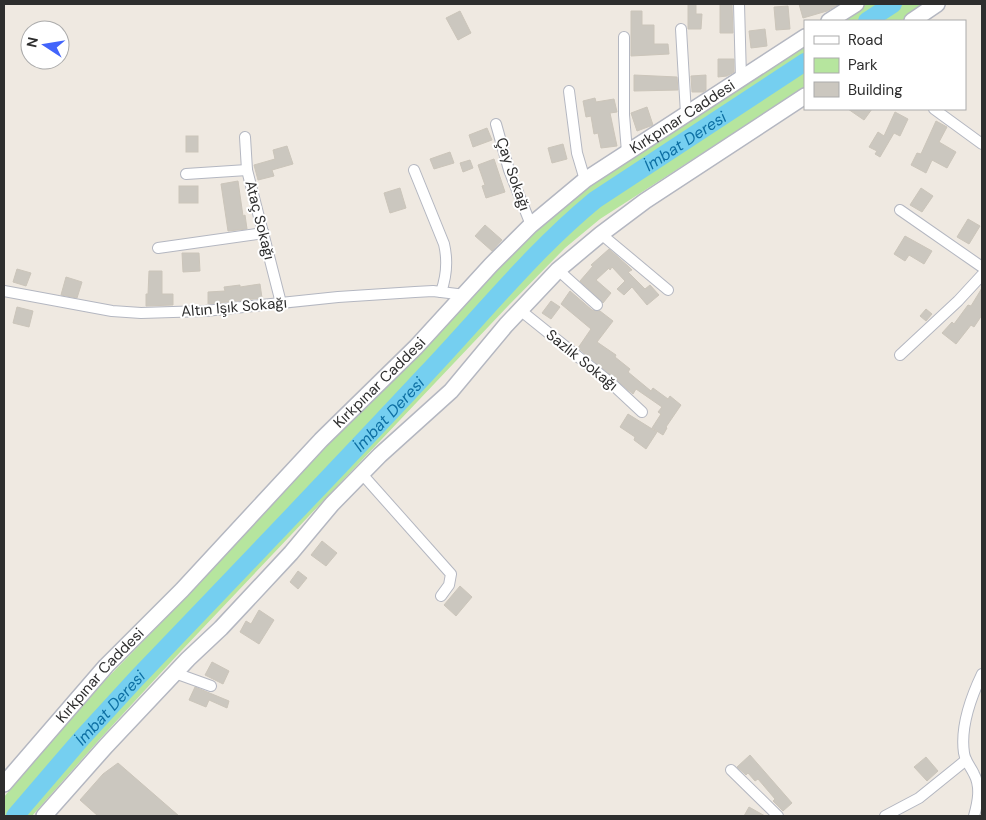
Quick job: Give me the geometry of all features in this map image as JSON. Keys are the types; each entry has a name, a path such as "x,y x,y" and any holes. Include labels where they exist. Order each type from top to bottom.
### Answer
{"street":[{"path":"739,4 741,79"},
{"path":"831,20 856,4"},
{"path":"914,20 938,4"},
{"path":"681,29 686,114"},
{"path":"624,37 623,101 628,152"},
{"name":"Kırkpınar Caddesi","path":"4,784 106,666 182,590 321,440 416,347 491,265 531,225 585,180 804,38"},
{"path":"569,91 577,153 585,180"},
{"path":"44,816 106,746 291,553 332,504 380,454 451,390 520,310 558,270 645,201 804,97"},
{"path":"935,110 982,144"},
{"name":"Çay Sokağı","path":"496,124 509,170 531,225"},
{"name":"Ataç Sokağı","path":"245,137 247,170 281,303"},
{"path":"186,174 247,170"},
{"path":"414,170 447,256 446,273 441,292"},
{"path":"900,210 982,267"},
{"path":"158,248 264,233"},
{"path":"601,234 668,290"},
{"path":"558,270 597,305"},
{"path":"900,355 958,301 982,275"},
{"name":"Altın Işık Sokağı","path":"4,291 95,308 141,313 205,311 347,296 415,292 441,292 465,295"},
{"name":"Sazlık Sokağı","path":"520,310 612,384 642,412"},
{"path":"362,474 451,574 449,585 441,596"},
{"path":"175,673 211,686"},
{"path":"974,816 978,797 977,781 966,760 964,746 966,719 973,694 982,674"},
{"path":"885,816 919,798 966,760"},
{"path":"731,770 778,816"}],"green space":[{"path":"867,4 926,4 902,20 843,20"},
{"path":"804,46 804,88 600,219 565,248 182,650 32,816 4,816 4,797 81,705 328,445 416,356 534,229 580,193 703,108"}],"building":[{"path":"688,4 696,4 696,14 702,14 701,29 688,29"},
{"path":"720,4 732,4 733,33 720,33"},
{"path":"799,4 839,4 827,11 803,18"},
{"path":"788,6 790,29 776,30 774,7"},
{"path":"460,11 471,33 458,40 446,18"},
{"path":"631,11 642,11 642,25 654,25 654,44 668,44 669,54 631,56"},
{"path":"765,29 767,46 751,48 749,31"},
{"path":"718,59 734,59 734,72 727,76 718,77"},
{"path":"634,75 677,77 678,90 634,91"},
{"path":"706,75 706,90 703,92 692,92 691,76"},
{"path":"595,98 596,102 614,99 617,112 610,113 617,146 601,148 598,133 594,134 591,116 586,117 583,101"},
{"path":"647,107 653,125 637,131 631,113"},
{"path":"849,110 871,110 864,120"},
{"path":"895,112 908,119 900,136 894,133 880,157 875,154 877,151 869,147 878,132 884,136"},
{"path":"936,121 947,127 939,142 956,152 947,168 932,160 926,173 911,165 917,153 921,154"},
{"path":"487,128 492,140 473,147 469,135"},
{"path":"186,136 198,136 198,152 186,152"},
{"path":"563,144 567,159 552,163 548,148"},
{"path":"287,146 293,164 272,170 274,176 258,180 254,165 275,159 273,150"},
{"path":"450,152 454,163 434,169 430,159"},
{"path":"494,159 505,192 486,198 482,186 485,185 478,165"},
{"path":"470,160 473,168 463,172 460,163"},
{"path":"238,181 243,216 245,215 247,229 228,231 221,184"},
{"path":"179,186 198,186 198,203 179,203"},
{"path":"400,188 406,208 390,213 384,193"},
{"path":"921,188 933,196 922,212 910,205"},
{"path":"968,219 980,226 969,244 957,237"},
{"path":"485,225 502,240 492,251 475,236"},
{"path":"905,236 932,251 924,264 909,255 905,261 894,254"},
{"path":"609,249 632,270 628,272 645,289 650,285 659,295 647,305 632,287 624,295 617,289 625,281 612,267 596,280 611,293 603,303 580,281 593,266 591,265"},
{"path":"182,253 199,253 200,271 183,272"},
{"path":"17,269 31,273 26,286 13,282"},
{"path":"149,271 162,271 162,294 173,294 173,305 146,306"},
{"path":"66,277 82,282 77,298 61,295"},
{"path":"260,284 262,298 208,304 208,292 225,291 224,287"},
{"path":"982,288 982,315 974,327 971,325 956,344 942,333 952,322 954,324 968,305 971,306"},
{"path":"570,291 592,310 600,311 613,321 597,342 616,355 615,357 630,369 628,372 651,391 653,388 668,399 670,396 681,405 666,427 663,435 652,428 661,414 658,412 662,407 636,389 633,394 578,348 591,329 561,304"},
{"path":"551,301 560,307 551,319 542,313"},
{"path":"17,307 33,311 29,327 13,323"},
{"path":"926,309 932,314 926,321 920,316"},
{"path":"628,414 657,432 646,449 634,440 635,437 620,427"},
{"path":"322,541 337,553 326,566 311,555"},
{"path":"298,571 307,578 298,589 290,582"},
{"path":"460,586 472,597 456,616 444,605"},
{"path":"259,610 274,620 259,644 240,632 246,621 251,624"},
{"path":"212,662 229,671 223,684 205,675"},
{"path":"195,687 229,701 227,708 209,700 206,707 189,700"},
{"path":"750,755 792,803 783,811 773,801 775,799 758,779 755,781 748,773 746,775 737,767"},
{"path":"926,757 938,771 927,781 914,767"},
{"path":"118,763 179,816 98,816 80,800 103,774"},
{"path":"749,807 765,816 744,816"}],"waterway":[{"name":"İmbat Deresi","path":"869,20 893,4"},
{"name":"İmbat Deresi","path":"15,816 137,678 355,450 550,240 595,200 804,63"}]}
